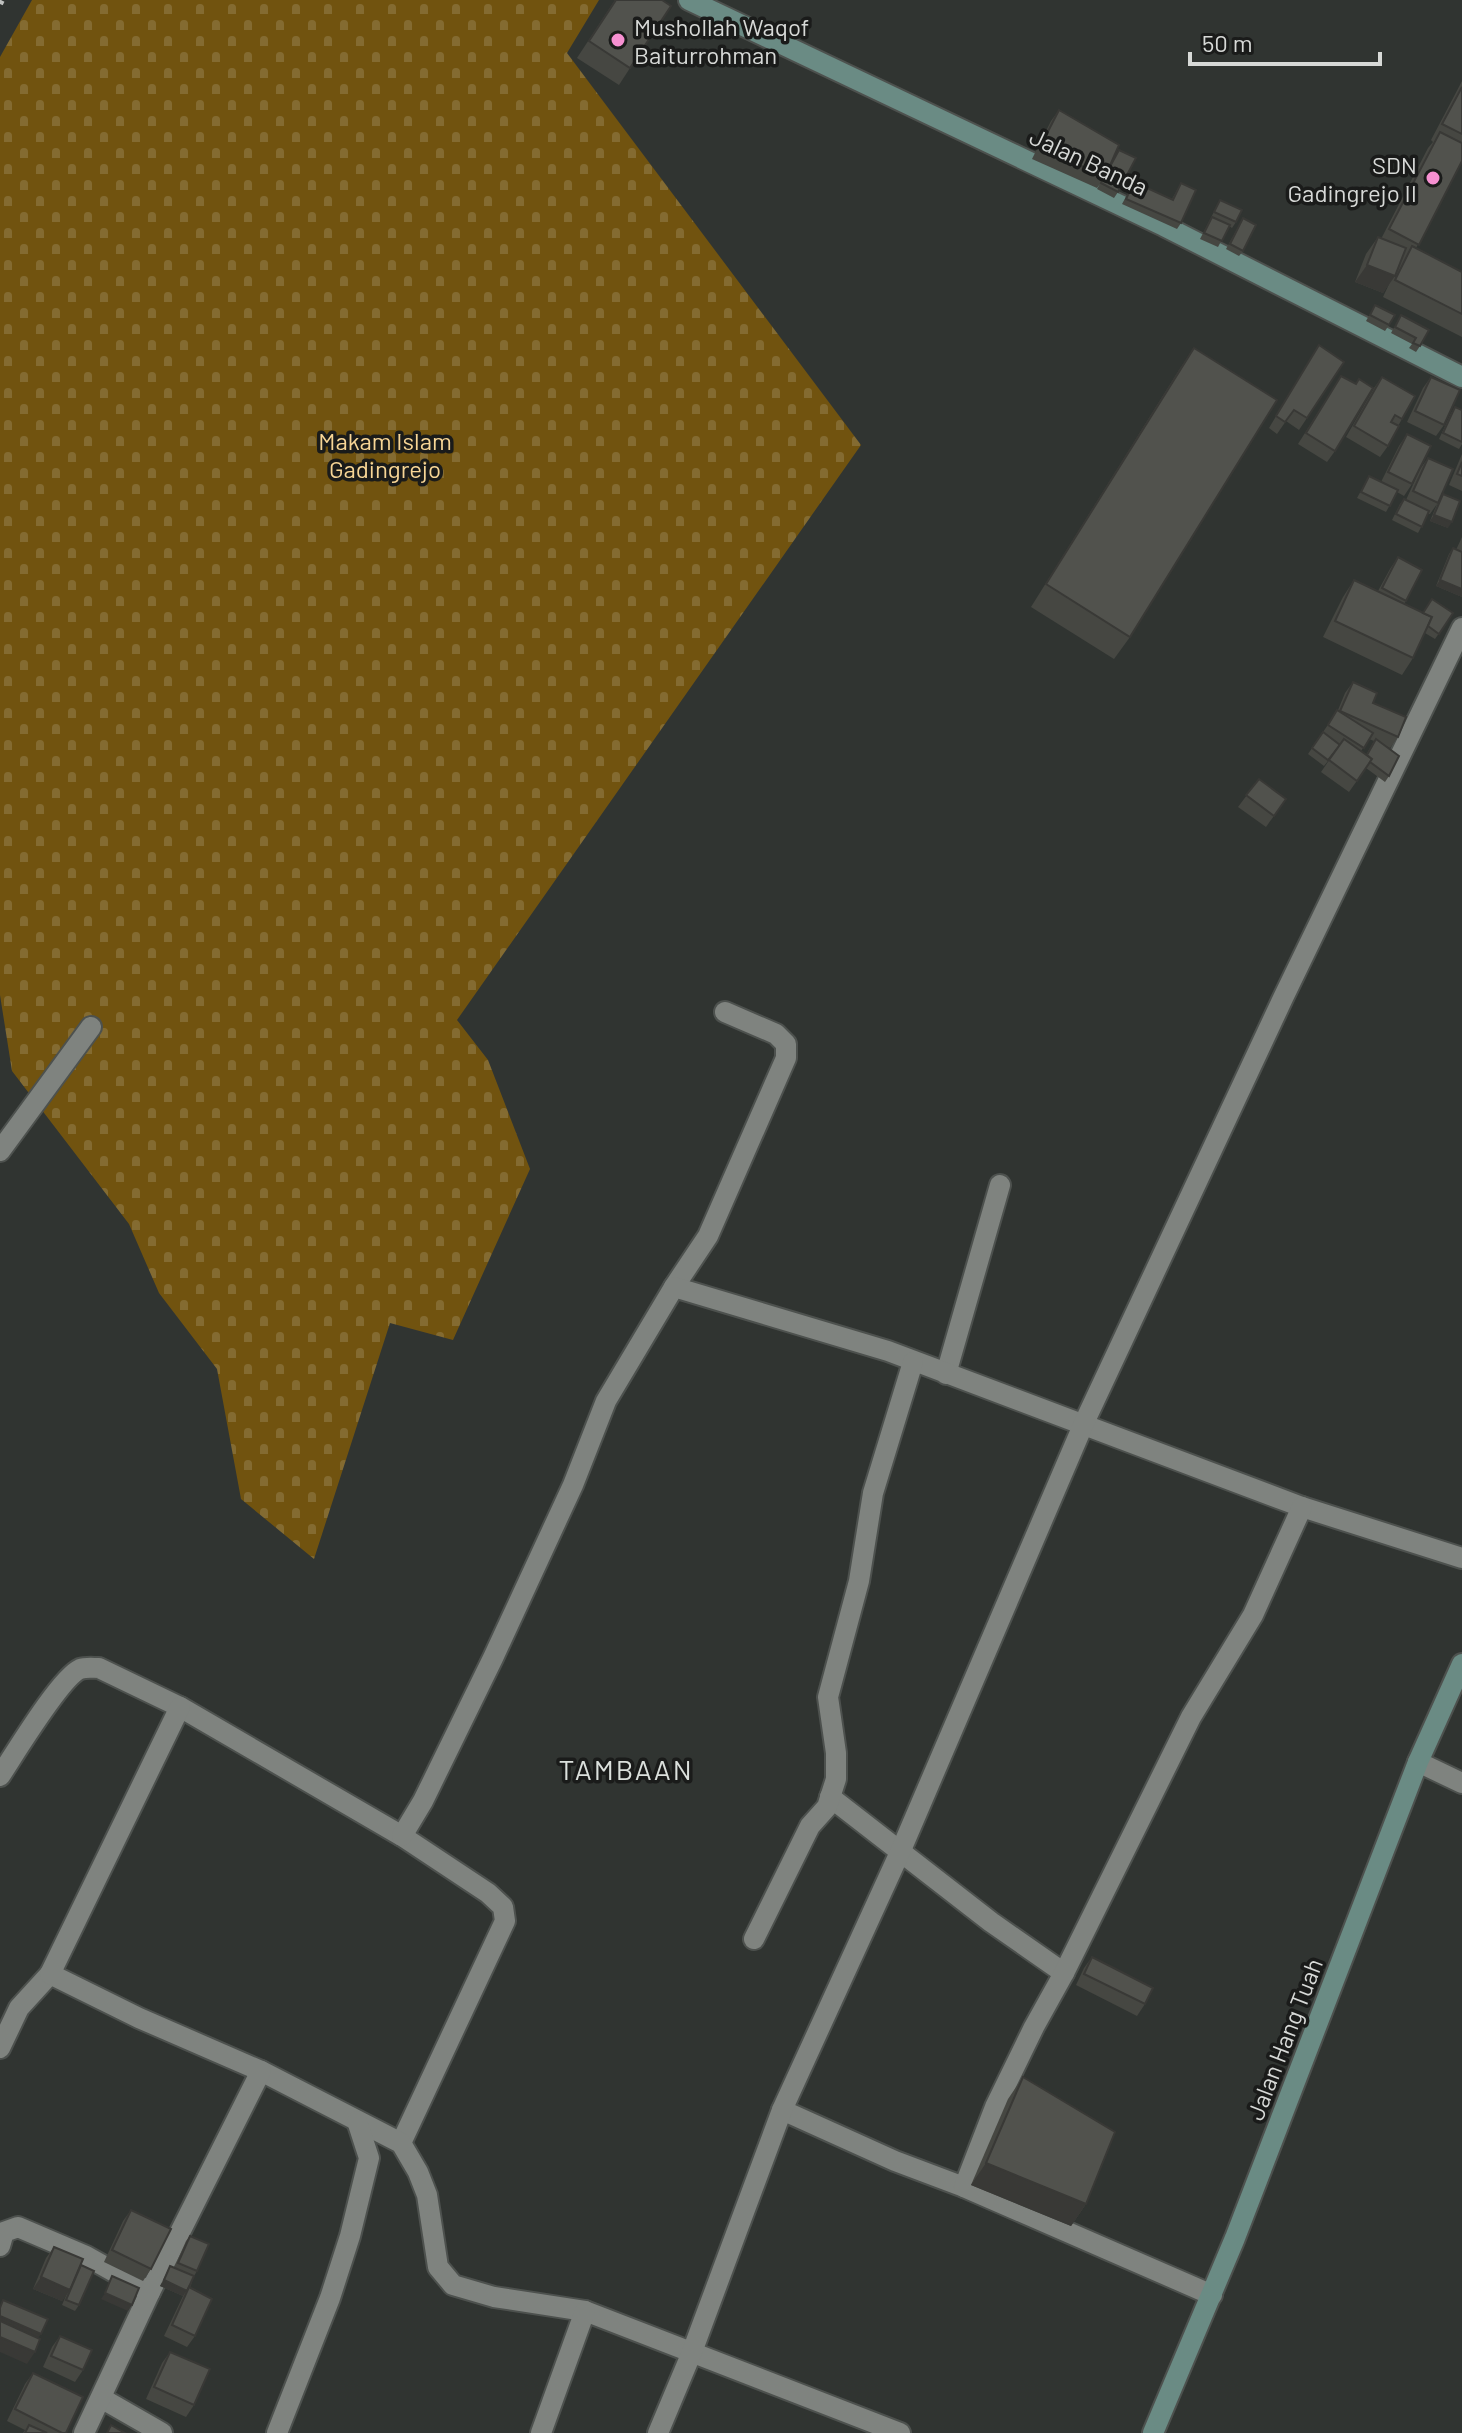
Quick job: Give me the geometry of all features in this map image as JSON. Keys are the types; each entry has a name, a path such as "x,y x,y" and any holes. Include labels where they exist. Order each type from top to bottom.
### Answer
{"street":[{"name":"Jalan Banda","path":"689,0 1164,226 1461,375"},
{"path":"658,2433 692,2352 782,2110 901,1850 1084,1423 1284,996 1462,628"},
{"path":"402,1836 423,1801 493,1658 573,1485 606,1401 708,1236 786,1058 786,1044 776,1034 725,1012"},
{"path":"0,1151 91,1027"},
{"path":"946,1374 1000,1185"},
{"path":"674,1287 888,1351 1302,1507 1462,1558"},
{"path":"754,1939 810,1826 822,1814 836,1779 836,1753 828,1697 859,1581 873,1493 913,1362"},
{"path":"964,2187 995,2107 1191,1717 1253,1615 1302,1507"},
{"name":"Jalan Hang Tuah","path":"1153,2433 1212,2295 1418,1762 1462,1664"},
{"path":"0,1776 41,1712 79,1670 99,1668 180,1707 402,1836 488,1893 503,1907 505,1921 401,2143"},
{"path":"0,2048 19,2008 50,1974 180,1707"},
{"path":"1418,1762 1462,1783"},
{"path":"830,1797 991,1922 1064,1973"},
{"path":"50,1974 139,2018 261,2071 401,2143 427,2195 438,2267 453,2285 494,2297 585,2311 900,2433"},
{"path":"84,2433 150,2292 261,2071"},
{"path":"782,2110 1212,2295"},
{"path":"277,2433 330,2298 350,2236 369,2158 357,2121"},
{"path":"1,2236 18,2227 86,2256 150,2292"},
{"path":"541,2433 585,2311"},
{"path":"101,2398 162,2433"}],"green space":[{"name":"Makam Islam Gadingrejo","path":"32,0 599,0 567,53 861,445 457,1020 488,1060 530,1169 453,1340 390,1323 314,1559 241,1499 217,1369 159,1293 129,1224 12,1071 0,995 0,57"}],"building":[{"name":"Mushollah Waqof Baiturrohman","path":"616,0 662,0 671,6 630,68 589,41"},
{"path":"1462,87 1462,134 1442,124"},
{"path":"1059,110 1119,145 1105,177 1040,147"},
{"path":"1440,132 1462,143 1462,161 1419,245 1389,229"},
{"path":"1119,150 1136,158 1118,192 1101,183"},
{"path":"1134,182 1173,200 1181,183 1196,190 1181,223 1126,199"},
{"path":"1220,200 1242,210 1236,222 1214,212"},
{"path":"1212,217 1230,225 1222,241 1204,233"},
{"path":"1243,218 1256,225 1243,251 1230,244"},
{"path":"1378,237 1406,248 1395,276 1367,265"},
{"path":"1412,246 1462,272 1462,314 1395,280"},
{"path":"1375,305 1395,315 1389,325 1370,315"},
{"path":"1401,315 1429,330 1420,346 1413,343 1416,338 1395,327"},
{"path":"1319,345 1344,362 1307,418 1294,410 1285,422 1276,416"},
{"path":"1194,348 1277,400 1130,637 1046,584"},
{"path":"1341,376 1356,384 1359,379 1373,388 1335,451 1306,433"},
{"path":"1382,377 1415,396 1402,419 1395,415 1391,422 1399,426 1388,446 1354,426"},
{"path":"1431,377 1460,390 1444,425 1415,411"},
{"path":"1455,407 1462,410 1462,442 1443,433"},
{"path":"1407,434 1431,446 1412,484 1388,472"},
{"path":"1428,458 1453,469 1438,503 1413,491"},
{"path":"1369,476 1398,490 1390,506 1361,492"},
{"path":"1443,494 1460,501 1452,522 1434,515"},
{"path":"1404,499 1429,511 1422,527 1396,514"},
{"path":"1453,548 1462,552 1462,589 1440,580"},
{"path":"1398,557 1422,570 1406,601 1382,588"},
{"path":"1354,580 1432,617 1413,658 1335,621"},
{"path":"1432,599 1453,613 1439,634 1428,626 1432,617 1423,613"},
{"path":"1353,682 1377,693 1373,703 1406,717 1398,737 1340,711"},
{"path":"1337,710 1373,733 1364,748 1328,725"},
{"path":"1323,732 1340,745 1328,760 1312,748"},
{"path":"1344,739 1372,759 1357,781 1329,760"},
{"path":"1376,739 1399,756 1389,776 1370,762 1372,759 1367,755"},
{"path":"1259,779 1286,799 1274,816 1246,795"},
{"path":"1092,1957 1153,1988 1145,2004 1084,1974"},
{"path":"1023,2077 1115,2132 1086,2204 986,2163"},
{"path":"131,2210 171,2229 151,2269 112,2250"},
{"path":"190,2236 209,2244 197,2271 178,2263"},
{"path":"54,2247 83,2259 70,2290 41,2277"},
{"path":"81,2265 94,2271 79,2305 66,2300"},
{"path":"170,2266 194,2276 187,2291 164,2280"},
{"path":"112,2276 139,2288 132,2305 105,2293"},
{"path":"189,2287 212,2299 195,2336 172,2325"},
{"path":"3,2300 48,2319 41,2334 0,2316"},
{"path":"0,2321 40,2339 35,2352 0,2337"},
{"path":"60,2336 92,2350 83,2370 51,2356"},
{"path":"170,2352 210,2369 194,2405 154,2387"},
{"path":"33,2373 83,2397 66,2433 15,2409"},
{"path":"29,2425 47,2433 25,2433"},
{"path":"111,2425 125,2433 107,2433"}],"railway":[{"path":"0,4 2,0"}],"place":[{"name":"Mushollah Waqof Baiturrohman","path":"618,40"},
{"name":"SDN Gadingrejo II","path":"1433,178"}],"district":[{"name":"TAMBAAN","path":"626,1769"}]}
